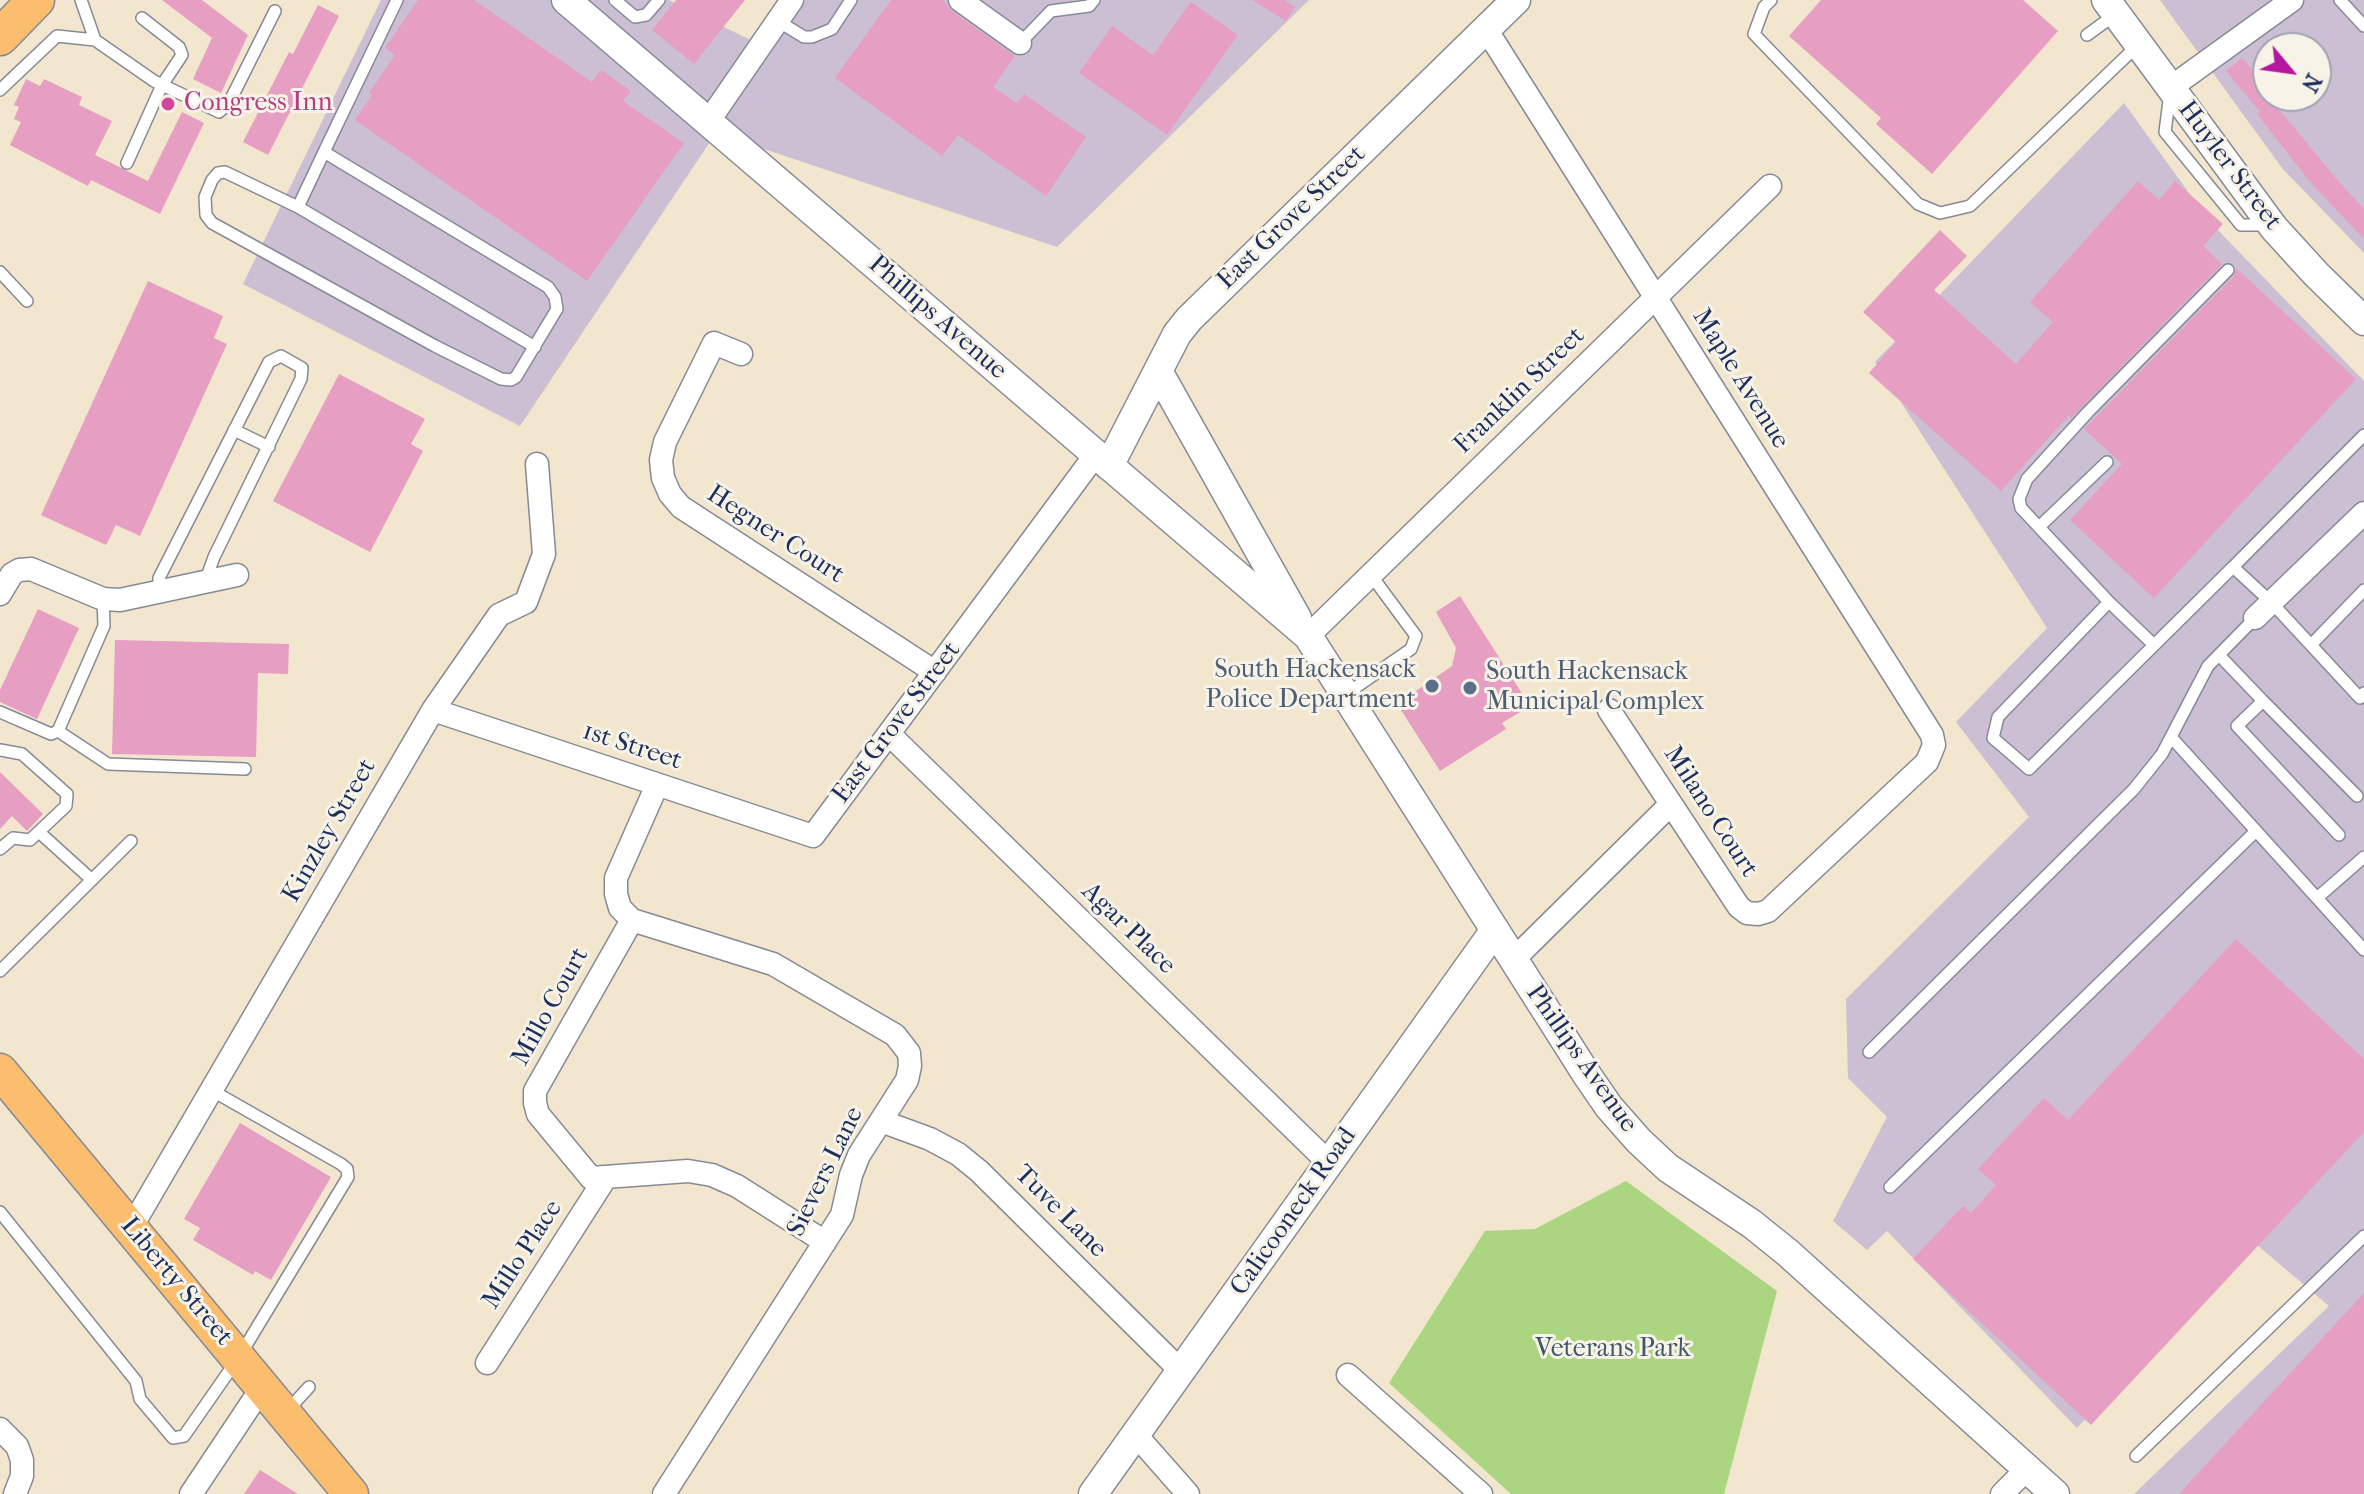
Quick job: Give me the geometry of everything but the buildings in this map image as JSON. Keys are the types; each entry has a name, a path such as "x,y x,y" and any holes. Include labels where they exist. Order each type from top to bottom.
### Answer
{"highway":[{"path":"0,37 36,0"}],"main road":[{"name":"Liberty Street","path":"0,1071 351,1494"}],"street":[{"name":"Phillips Avenue","path":"566,0 1308,636"},
{"path":"708,122 792,0"},
{"path":"960,0 1020,43"},
{"name":"East Grove Street","path":"813,836 935,672 1102,460 1189,319 1516,0"},
{"path":"2170,88 2292,0"},
{"name":"Huyler Street","path":"2111,7 2272,225 2364,321"},
{"name":"Maple Avenue","path":"1486,29 1932,735 1934,745 1927,762 1768,911 1747,913 1738,904"},
{"name":"Franklin Street","path":"1308,636 1770,186"},
{"name":"Hegner Court","path":"741,354 714,343 665,442 661,460 663,478 670,494 681,507 935,672"},
{"name":"Phillips Avenue","path":"1158,371 1308,636 1609,1107 1639,1141 1688,1183 1752,1224 1788,1253 2055,1494"},
{"name":"Kinzley Street","path":"131,1228 433,710 499,615 526,602 544,554 537,464"},
{"path":"2263,610 2363,515"},
{"path":"0,594 12,574 31,569 103,599 120,600 237,575"},
{"name":"1st Street","path":"433,710 813,836"},
{"name":"Milano Court","path":"1609,710 1738,904"},
{"name":"Agar Place","path":"889,734 1329,1163"},
{"path":"632,920 620,908 616,878 657,785"},
{"path":"1514,959 1671,804"},
{"name":"Sievers Lane","path":"632,920 773,964 895,1035 909,1053 910,1066 907,1080 859,1155 842,1215 664,1494"},
{"name":"Millo Court","path":"606,1177 591,1178 538,1114 535,1091 632,920"},
{"name":"Calicooneck Road","path":"1093,1494 1495,930"},
{"name":"Tuve Lane","path":"881,1121 930,1139 958,1154 979,1171 1181,1371"},
{"path":"606,1177 688,1171 712,1175 737,1186 825,1242"},
{"name":"Millo Place","path":"487,1363 606,1177"},
{"path":"1348,1375 1480,1494"},
{"path":"191,1494 263,1386"},
{"path":"0,1429 17,1446 22,1460 22,1476 15,1494"},
{"path":"1136,1435 1188,1494"},
{"path":"2002,1494 2027,1469"}],"lane":[{"path":"298,207 397,0"},
{"path":"615,0 635,17 646,15 659,0"},
{"path":"778,21 804,37 812,37 832,29 851,0"},
{"path":"1020,43 1051,11 1089,6 1094,0"},
{"path":"1771,0 1764,7 1754,34 1918,204 1940,213 1970,206 2138,45"},
{"path":"2340,0 2364,26"},
{"path":"84,1 95,40"},
{"path":"2087,35 2111,7"},
{"path":"0,90 57,36 95,40 162,85 219,112 229,103 275,11"},
{"path":"127,163 162,85 182,55 179,47 142,18"},
{"path":"324,152 548,287 555,297 557,309 535,347 516,377 501,379 435,346 212,223 206,215 204,206 212,180 218,173 225,172 298,207 535,347"},
{"path":"2154,645 2021,508 2019,499 2027,479 2088,412 2228,270"},
{"path":"0,272 27,301"},
{"path":"159,592 159,578 269,362 281,356 302,368 301,379 214,557 205,582"},
{"path":"234,430 269,447"},
{"path":"2109,602 1998,717 1993,738 2029,769 2364,435"},
{"path":"2039,527 2107,462"},
{"path":"2233,567 2263,610 2311,645 2360,698 2364,693"},
{"path":"1345,695 1411,649 1416,636 1371,575"},
{"path":"2311,645 2364,590"},
{"path":"0,712 51,734 58,731 104,626 103,599"},
{"path":"1869,1052 2134,789 2162,754 2208,666 2263,610"},
{"path":"2219,655 2357,796"},
{"path":"2263,701 2237,726 2339,835"},
{"path":"58,731 108,764 245,769"},
{"path":"2171,737 2364,950"},
{"path":"0,750 22,754 67,794 66,806 30,840 13,838 0,849"},
{"path":"1890,1187 2256,831"},
{"path":"39,832 92,880"},
{"path":"0,971 131,841"},
{"path":"2317,898 2364,857"},
{"path":"0,1212 136,1381 140,1399 173,1438 184,1436 239,1357 348,1177 347,1169 341,1164 211,1090"},
{"path":"2136,1456 2364,1236"},
{"path":"285,1413 309,1387"}],"shaded area":[{"path":"381,0 669,0 771,50 805,0 1309,0 1057,247 716,133 520,426 243,284"},
{"path":"2160,0 2364,0 2364,253 2282,168"},
{"path":"2124,103 2210,222 2364,381 2364,1494 2134,1494 2329,1306 2256,1244 2077,1428 1887,1231 1867,1250 1833,1221 1887,1117 1848,1078 1846,999 2029,817 1956,722 2047,628 1875,362"}],"green space":[{"name":"Veterans Park","path":"1626,1181 1777,1291 1724,1494 1511,1494 1389,1383 1485,1231 1535,1229"}],"place":[{"name":"Congress Inn","path":"168,104"},
{"name":"South Hackensack Police Department","path":"1432,686"},
{"name":"South Hackensack Municipal Complex","path":"1470,688"}]}
